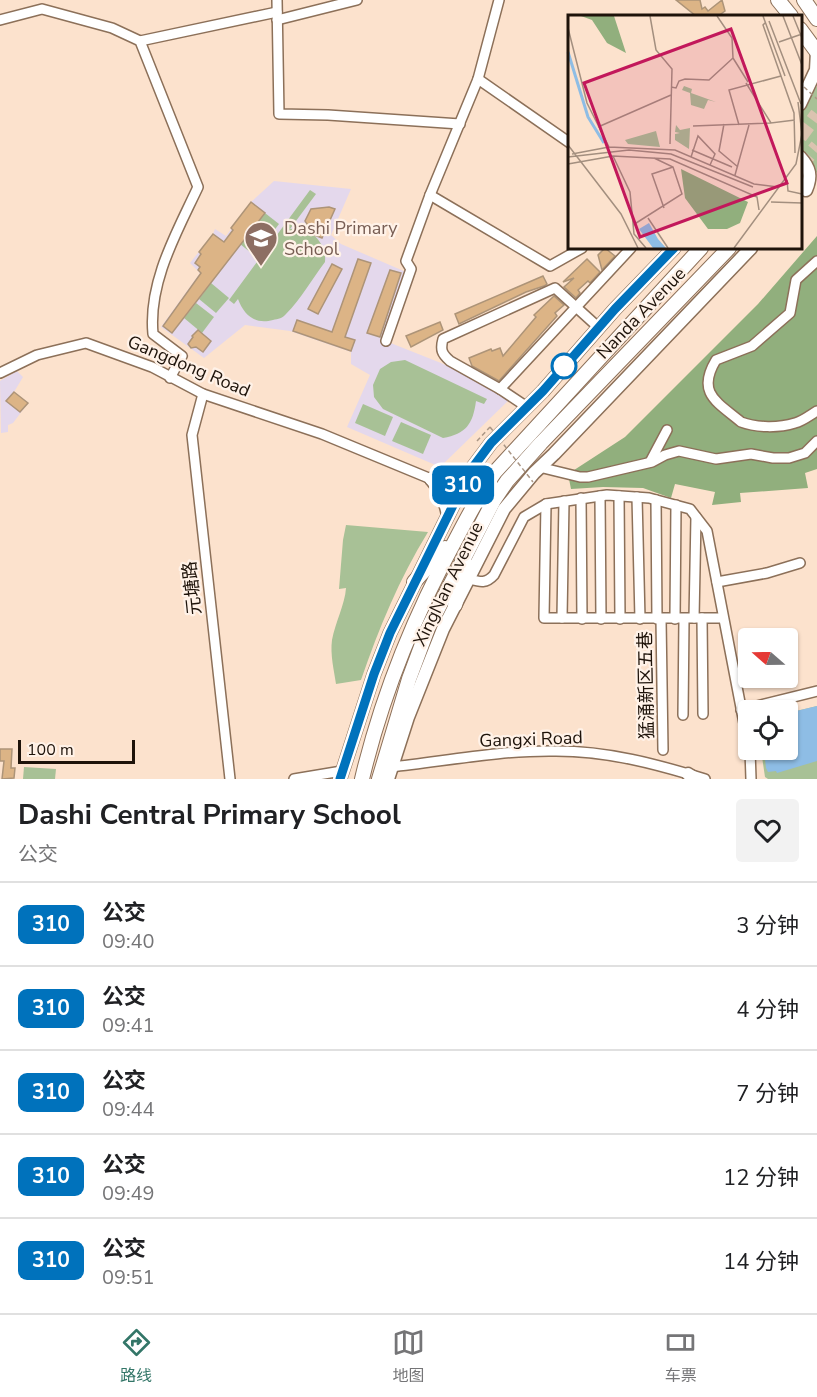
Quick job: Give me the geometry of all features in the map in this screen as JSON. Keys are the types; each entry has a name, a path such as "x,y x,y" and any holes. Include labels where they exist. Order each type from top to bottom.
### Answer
{"highway":[{"path":"778,0 791,15"},
{"path":"806,0 817,19"},
{"path":"802,30 817,51"},
{"name":"Nanda Avenue","path":"362,779 390,682 410,632 428,591 481,492 495,472 700,249"},
{"name":"Nanda Avenue","path":"387,775 390,736 428,627 494,500 507,481 728,249"},
{"path":"414,582 459,533"},
{"path":"455,605 473,540"}],"main road":[{"path":"806,0 817,4"},
{"path":"802,102 816,70 817,51"},
{"path":"802,158 807,165 811,179 803,193"},
{"path":"803,193 817,178"},
{"name":"XingNan Avenue","path":"341,775 390,633 470,471 491,443 673,249"},
{"name":"XingNan Avenue","path":"387,775 443,629 504,509 539,467 750,249"},
{"path":"431,479 448,478 470,471"},
{"path":"431,479 446,501 448,515"}],"street":[{"path":"277,0 279,114 460,124"},
{"path":"0,20 42,9 112,28 140,41 357,0"},
{"path":"386,341 411,269 406,261 430,195 478,79 499,0"},
{"path":"140,41 198,187 168,253 154,301 153,334 182,356 170,378"},
{"path":"478,79 568,142"},
{"path":"430,195 550,266 580,249"},
{"path":"500,389 630,249"},
{"path":"817,261 796,280 790,313 752,346 716,360 707,381 713,399 741,422 747,424 761,426 796,423 817,411"},
{"path":"527,406 443,355 441,347 443,339 555,288 598,327"},
{"name":"Gangdong Road","path":"0,373 37,355 86,343 152,367 203,394 322,434 431,479"},
{"name":"元塘路","path":"203,394 192,435 230,779"},
{"path":"650,462 667,430"},
{"path":"539,467 588,477 650,462 679,451 710,459 725,459 751,454 782,459 805,453 817,441"},
{"path":"600,496 601,619"},
{"path":"469,579 482,582 490,580 524,517 546,504 581,498 618,496 656,500 690,509 707,531 739,700"},
{"path":"618,496 620,619"},
{"path":"638,497 640,619"},
{"path":"581,498 582,619"},
{"name":"猛涌新区五巷","path":"656,500 663,750"},
{"path":"562,618 564,501"},
{"path":"546,504 544,618 723,618"},
{"path":"676,505 682,715"},
{"path":"696,517 703,714"},
{"path":"717,582 767,573 800,563"},
{"path":"781,700 817,691"},
{"name":"Gangxi Road","path":"387,775 526,752 556,751 619,756 653,763 692,777 705,779"},
{"path":"750,760 751,779"},
{"path":"294,779 341,775"}],"path":[{"path":"804,87 817,99"},
{"path":"477,441 490,428 533,482"}],"shaded area":[{"path":"274,181 351,189 331,235 341,244 406,272 383,340 441,363 511,398 440,467 347,427 370,375 351,364 351,352 290,331 245,325 204,358 161,327 200,273 190,263 215,229 226,236 251,202"},
{"path":"17,371 23,377 14,392 28,403 13,423 8,425 8,432 1,433 0,381"}],"green space":[{"path":"817,86 817,172 815,174 811,159 802,151 802,108"},
{"path":"310,190 316,194 290,229 304,230 316,237 323,248 325,262 285,315 279,319 256,320 243,310 238,299 234,304 229,300"},
{"path":"265,213 279,224 255,256 240,244"},
{"path":"817,236 817,469 805,473 808,488 740,493 741,502 712,505 715,492 675,484 671,498 643,488 571,489 568,474 625,437 758,304"},
{"path":"211,283 229,298 216,313 199,299"},
{"path":"196,303 214,317 202,333 184,318"},
{"path":"405,360 487,399 484,404 476,401 473,416 463,431 443,438 383,409 374,397 373,385 380,369 391,362"},
{"path":"363,404 393,417 385,436 355,423"},
{"path":"401,422 431,435 423,454 392,441"},
{"path":"346,525 428,532 390,604 361,680 336,684 332,645 346,588 339,589"},
{"path":"817,706 817,779 768,779 765,777 762,760 798,760 798,711"},
{"path":"24,767 56,769 55,779 23,779"}],"water":[{"path":"817,706 817,761 777,773 776,771 768,772 765,760 798,760 798,711"}],"building":[{"path":"676,0 700,0 702,9 705,7 708,11 722,0 725,11 719,15 695,15"},
{"path":"251,202 265,213 172,333 163,326 201,273 198,270 200,267 195,263 201,254 199,252 213,234 224,242 233,230 231,228"},
{"path":"329,207 335,209 322,238 304,231 307,224 305,221 311,209"},
{"path":"606,249 615,256 602,270 598,255"},
{"path":"358,259 371,263 345,337 355,340 351,351 293,331 297,320 332,332"},
{"path":"587,259 600,272 590,283 588,281 578,290 580,293 576,298 564,287 574,278 563,282"},
{"path":"332,264 342,269 318,314 308,309"},
{"path":"390,270 401,273 380,337 367,333"},
{"path":"543,276 547,284 544,286 526,292 459,324 455,314"},
{"path":"554,296 564,305 555,313 557,316 499,381 472,366 469,358 491,349 492,351 500,348 503,356 536,317 534,315"},
{"path":"440,322 443,330 411,347 406,336"},
{"path":"198,330 211,341 203,352 196,347 191,348 188,344"},
{"path":"14,392 28,403 20,412 6,401"},
{"path":"0,749 12,749 11,768 15,768 14,778 2,779 4,761 0,761"}],"tunnel":[{"path":"802,134 817,114"},
{"path":"802,164 817,146"}],"bus line":[{"name":"310","path":"340,779 374,674 390,633 470,471 491,443 543,391 586,340 673,249"}],"place":[{"name":"Dashi Primary School","path":"261,267"}]}
